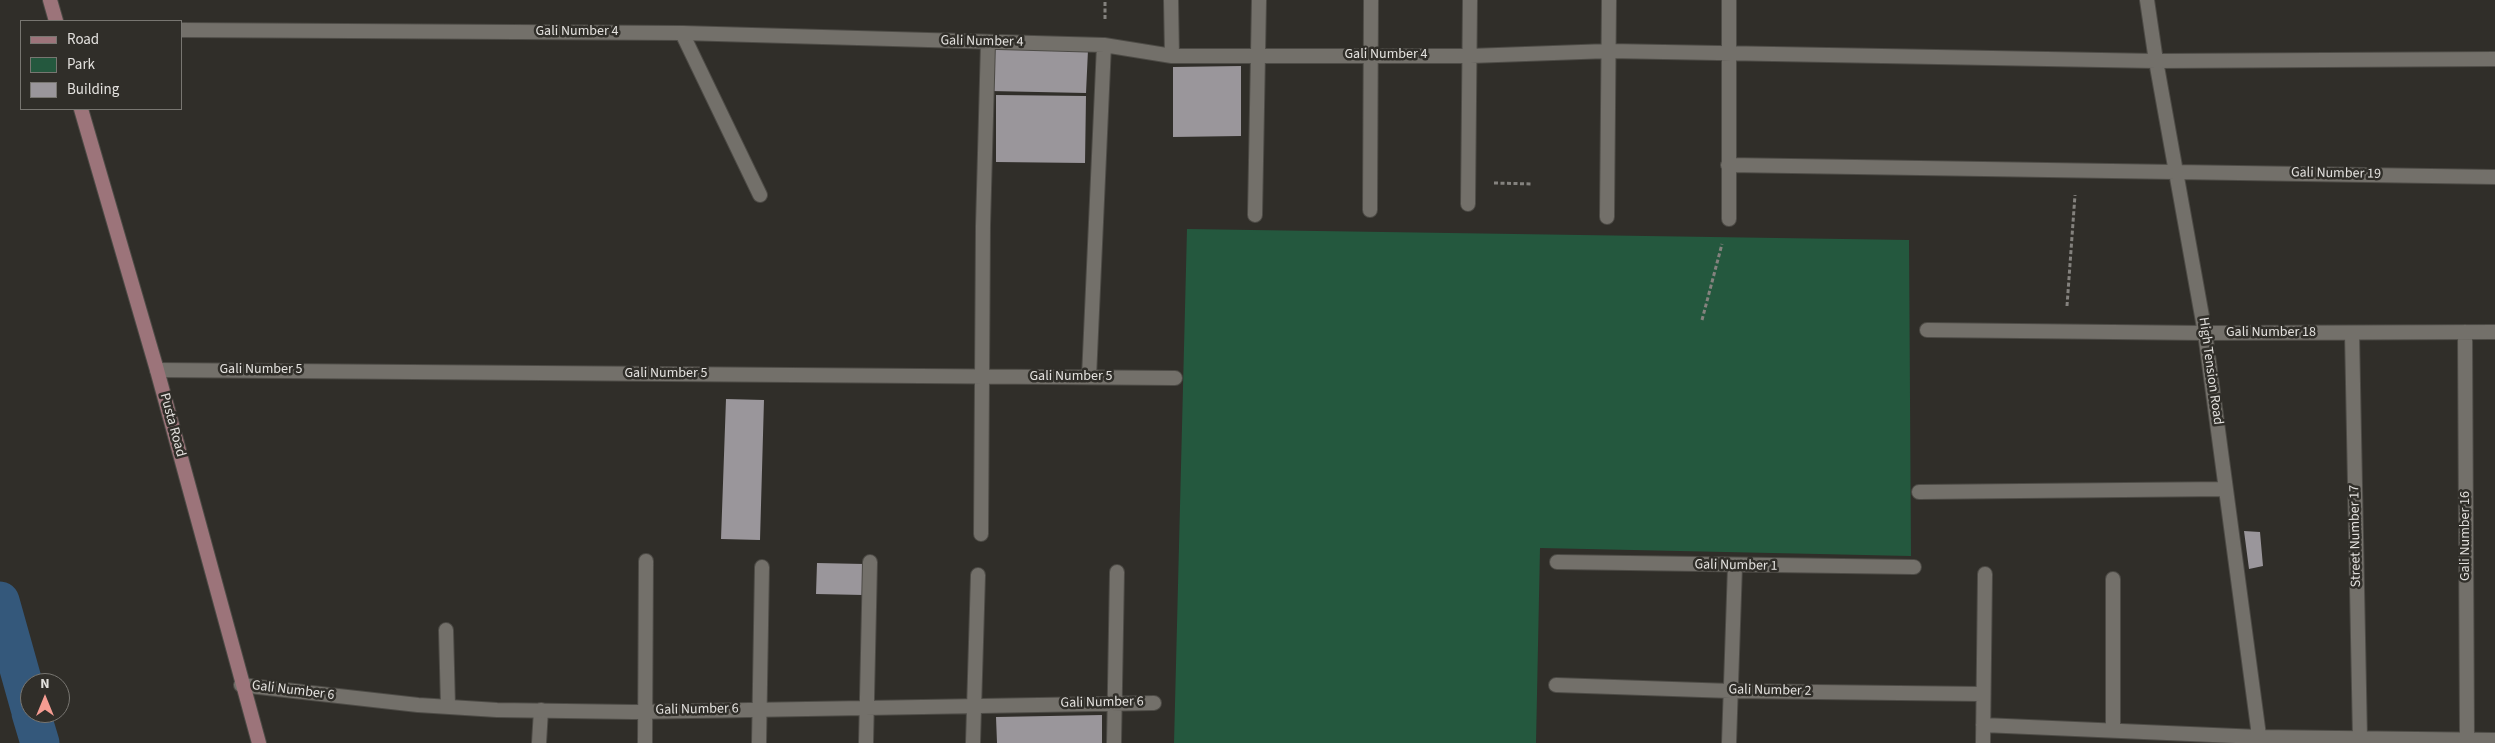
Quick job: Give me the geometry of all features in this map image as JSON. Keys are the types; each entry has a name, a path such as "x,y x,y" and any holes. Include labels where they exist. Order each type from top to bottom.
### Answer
{"main road":[{"path":"50,0 56,20"},
{"name":"Pusta Road","path":"81,110 157,370 241,685 259,743"}],"street":[{"path":"1171,0 1172,56"},
{"path":"1255,215 1259,0"},
{"path":"1370,210 1371,0"},
{"path":"1468,204 1470,0"},
{"path":"1607,217 1609,0"},
{"path":"1729,0 1729,219"},
{"name":"High Tension Road","path":"2147,0 2156,61 2178,172 2205,333 2260,740"},
{"name":"Gali Number 4","path":"182,30 682,33 1104,45 1172,56 1470,56 1609,51 2156,61 2495,59"},
{"path":"682,33 760,195"},
{"path":"981,534 983,226 988,43"},
{"path":"1089,377 1104,45"},
{"name":"Gali Number 19","path":"1728,165 2495,177"},
{"name":"Gali Number 18","path":"1927,330 2205,333 2495,332"},
{"name":"Gali Number 16","path":"2465,332 2467,740"},
{"name":"Street Number 17","path":"2352,333 2360,739"},
{"name":"Gali Number 5","path":"157,370 1175,378"},
{"path":"1919,492 2226,489"},
{"path":"645,743 646,561"},
{"path":"866,743 870,562"},
{"name":"Gali Number 1","path":"1557,562 1735,566 1914,567"},
{"path":"1729,743 1735,566"},
{"path":"759,743 762,567"},
{"path":"1114,743 1117,572"},
{"path":"1983,743 1984,574"},
{"path":"974,743 978,575"},
{"path":"2114,579 2114,730"},
{"path":"446,630 448,706"},
{"name":"Gali Number 6","path":"241,685 388,702 541,710 645,711 1154,702"},
{"name":"Gali Number 2","path":"1556,685 1731,691 1984,694"},
{"path":"539,743 541,710"},
{"path":"1984,725 2114,730 2260,740 2492,741"}],"path":[{"path":"2065,332 2076,171"},
{"path":"1468,183 1532,184"},
{"path":"1702,320 1729,219"}],"green space":[{"path":"1187,229 1909,240 1911,556 1540,548 1536,743 1174,743"}],"building":[{"path":"992,48 1088,50 1086,93 990,91"},
{"path":"1241,66 1241,136 1173,137 1173,67"},
{"path":"996,95 1086,96 1085,163 996,162"},
{"path":"726,399 764,400 760,540 721,539"},
{"path":"2244,531 2260,532 2263,566 2249,569"},
{"path":"817,563 864,564 863,595 816,594"},
{"path":"1102,715 1102,743 997,743 996,717"}],"waterway":[{"path":"0,601 20,673"},
{"path":"34,723 40,743"}]}
